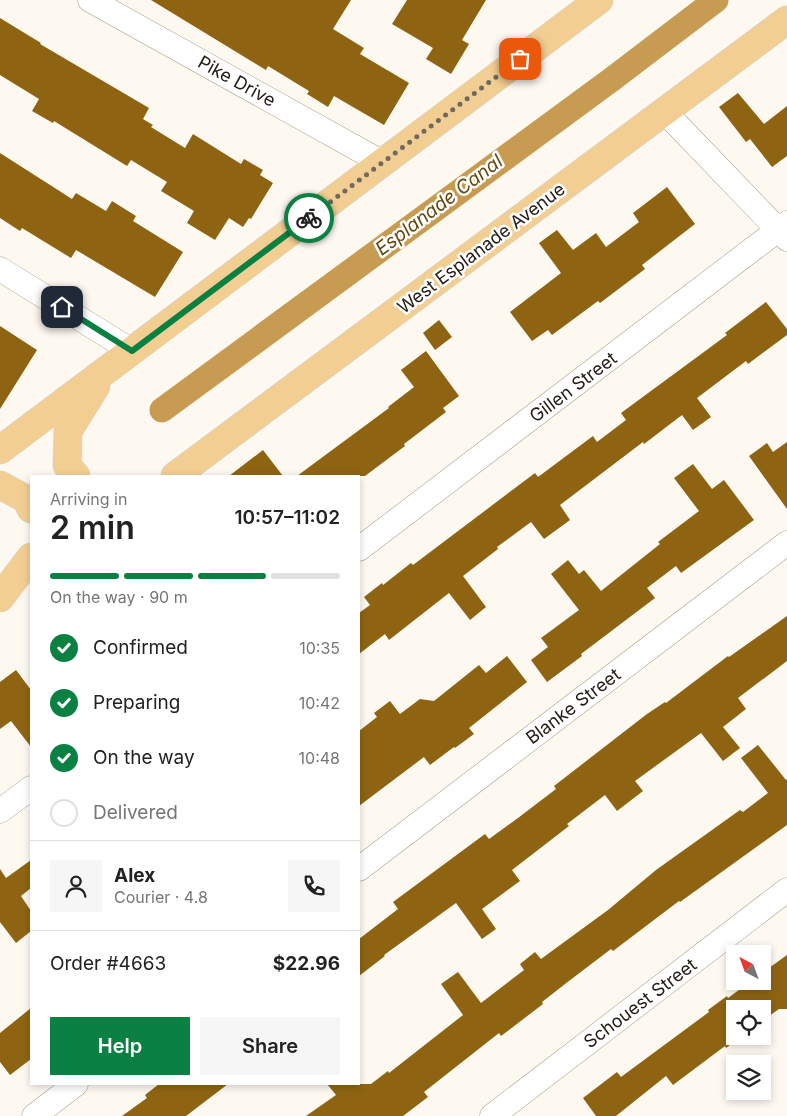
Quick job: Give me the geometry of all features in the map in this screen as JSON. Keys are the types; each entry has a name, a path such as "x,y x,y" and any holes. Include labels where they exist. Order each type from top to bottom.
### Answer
{"main road":[{"path":"0,450 597,1"},
{"name":"West Esplanade Avenue","path":"176,475 787,20"},
{"path":"75,475 66,465 68,431 105,372"},
{"path":"0,485 26,499 30,507"},
{"path":"0,598 30,558"},
{"path":"0,608 30,585"}],"street":[{"name":"Pike Drive","path":"90,0 383,163"},
{"path":"664,111 784,231"},
{"name":"Gillen Street","path":"360,548 784,231"},
{"path":"0,269 132,351"},
{"name":"Blanke Street","path":"360,868 787,543"},
{"path":"0,811 30,789"},
{"name":"Schouest Street","path":"492,1116 787,890"},
{"path":"34,1116 75,1085"}],"building":[{"path":"151,0 351,0 333,29 364,48 360,54 409,83 384,125 334,96 328,107 307,94 309,91 268,66 266,70"},
{"path":"407,0 486,0 462,40 469,44 451,74 426,59 433,48 392,24"},
{"path":"0,18 40,44 149,108 143,119 153,125 151,127 185,148 193,134 241,164 244,159 263,170 260,175 273,183 251,219 249,218 243,227 229,218 215,240 187,223 194,211 161,191 167,182 131,160 127,166 54,121 53,123 32,111 39,99 0,75"},
{"path":"738,93 764,124 787,106 787,156 772,167 750,139 746,142 719,107"},
{"path":"0,153 72,199 76,193 106,211 112,201 136,216 133,221 183,252 155,297 76,250 71,258 22,228 20,231 0,218"},
{"path":"667,187 695,224 642,265 645,269 600,303 598,301 552,335 548,330 532,341 510,312 561,273 539,243 557,230 573,250 596,233 606,247 639,222 633,213"},
{"path":"766,302 787,329 787,335 748,364 746,361 697,398 711,417 693,430 682,415 560,505 570,520 544,539 531,522 497,547 498,549 463,576 486,607 470,620 449,593 389,640 385,634 360,653 360,612 370,605 364,597 411,563 413,565 535,473 538,477 593,436 597,442 626,420 621,413 727,335 725,333"},
{"path":"439,320 452,337 435,350 423,333"},
{"path":"0,326 37,350 0,409"},
{"path":"426,351 459,396 443,408 446,412 365,476 298,475 389,408 414,387 401,370"},
{"path":"787,442 787,509 749,456 767,443 773,452"},
{"path":"263,450 282,475 230,475"},
{"path":"693,464 712,489 724,480 754,520 681,573 676,566 647,588 655,598 547,682 531,660 548,647 541,638 579,610 551,574 568,560 579,574 584,570 601,591 660,544 658,542 699,511 674,478"},
{"path":"787,616 787,661 738,698 746,709 723,727 740,748 723,761 701,733 635,781 643,791 617,811 605,795 567,824 569,826 512,870 520,881 482,909 496,929 482,939 456,903 384,955 360,975 360,938 398,909 393,902 485,834 489,839 518,818 556,789 554,786 647,714 666,703"},
{"path":"507,656 527,682 469,728 474,734 430,765 424,757 360,805 360,730 377,717 374,713 390,701 400,714 420,699 434,701 479,665 486,673"},
{"path":"16,670 30,689 30,746 11,721 0,729 0,682"},
{"path":"758,745 787,779 787,825 679,901 613,951 611,949 501,1036 499,1033 424,1092 428,1097 403,1116 306,1116 336,1095 328,1085 371,1084 388,1071 389,1073 463,1015 441,984 458,972 481,1003 524,970 520,964 535,952 541,959 608,910 656,870 740,810 743,812 768,793 741,758"},
{"path":"30,861 30,889 21,896 30,910 30,932 16,943 0,922 0,869 6,878"},
{"path":"787,955 787,1009 779,1009 771,1015 771,1000 726,1000 726,1045 730,1045 726,1048 725,1046 673,1085 666,1076 616,1116 596,1116 583,1098 617,1072 621,1077 709,1012 708,1010 727,996 728,998 739,990 771,990 771,967"},
{"path":"30,1009 30,1060 10,1075 0,1062 0,1033"},
{"path":"158,1085 227,1085 186,1116 122,1116 147,1098 145,1095"}],"waterway":[{"name":"Esplanade Canal","path":"162,410 611,80 716,0"}],"way so far":[{"path":"309,218 520,59"}],"route":[{"path":"62,307 132,351 309,218"}]}
